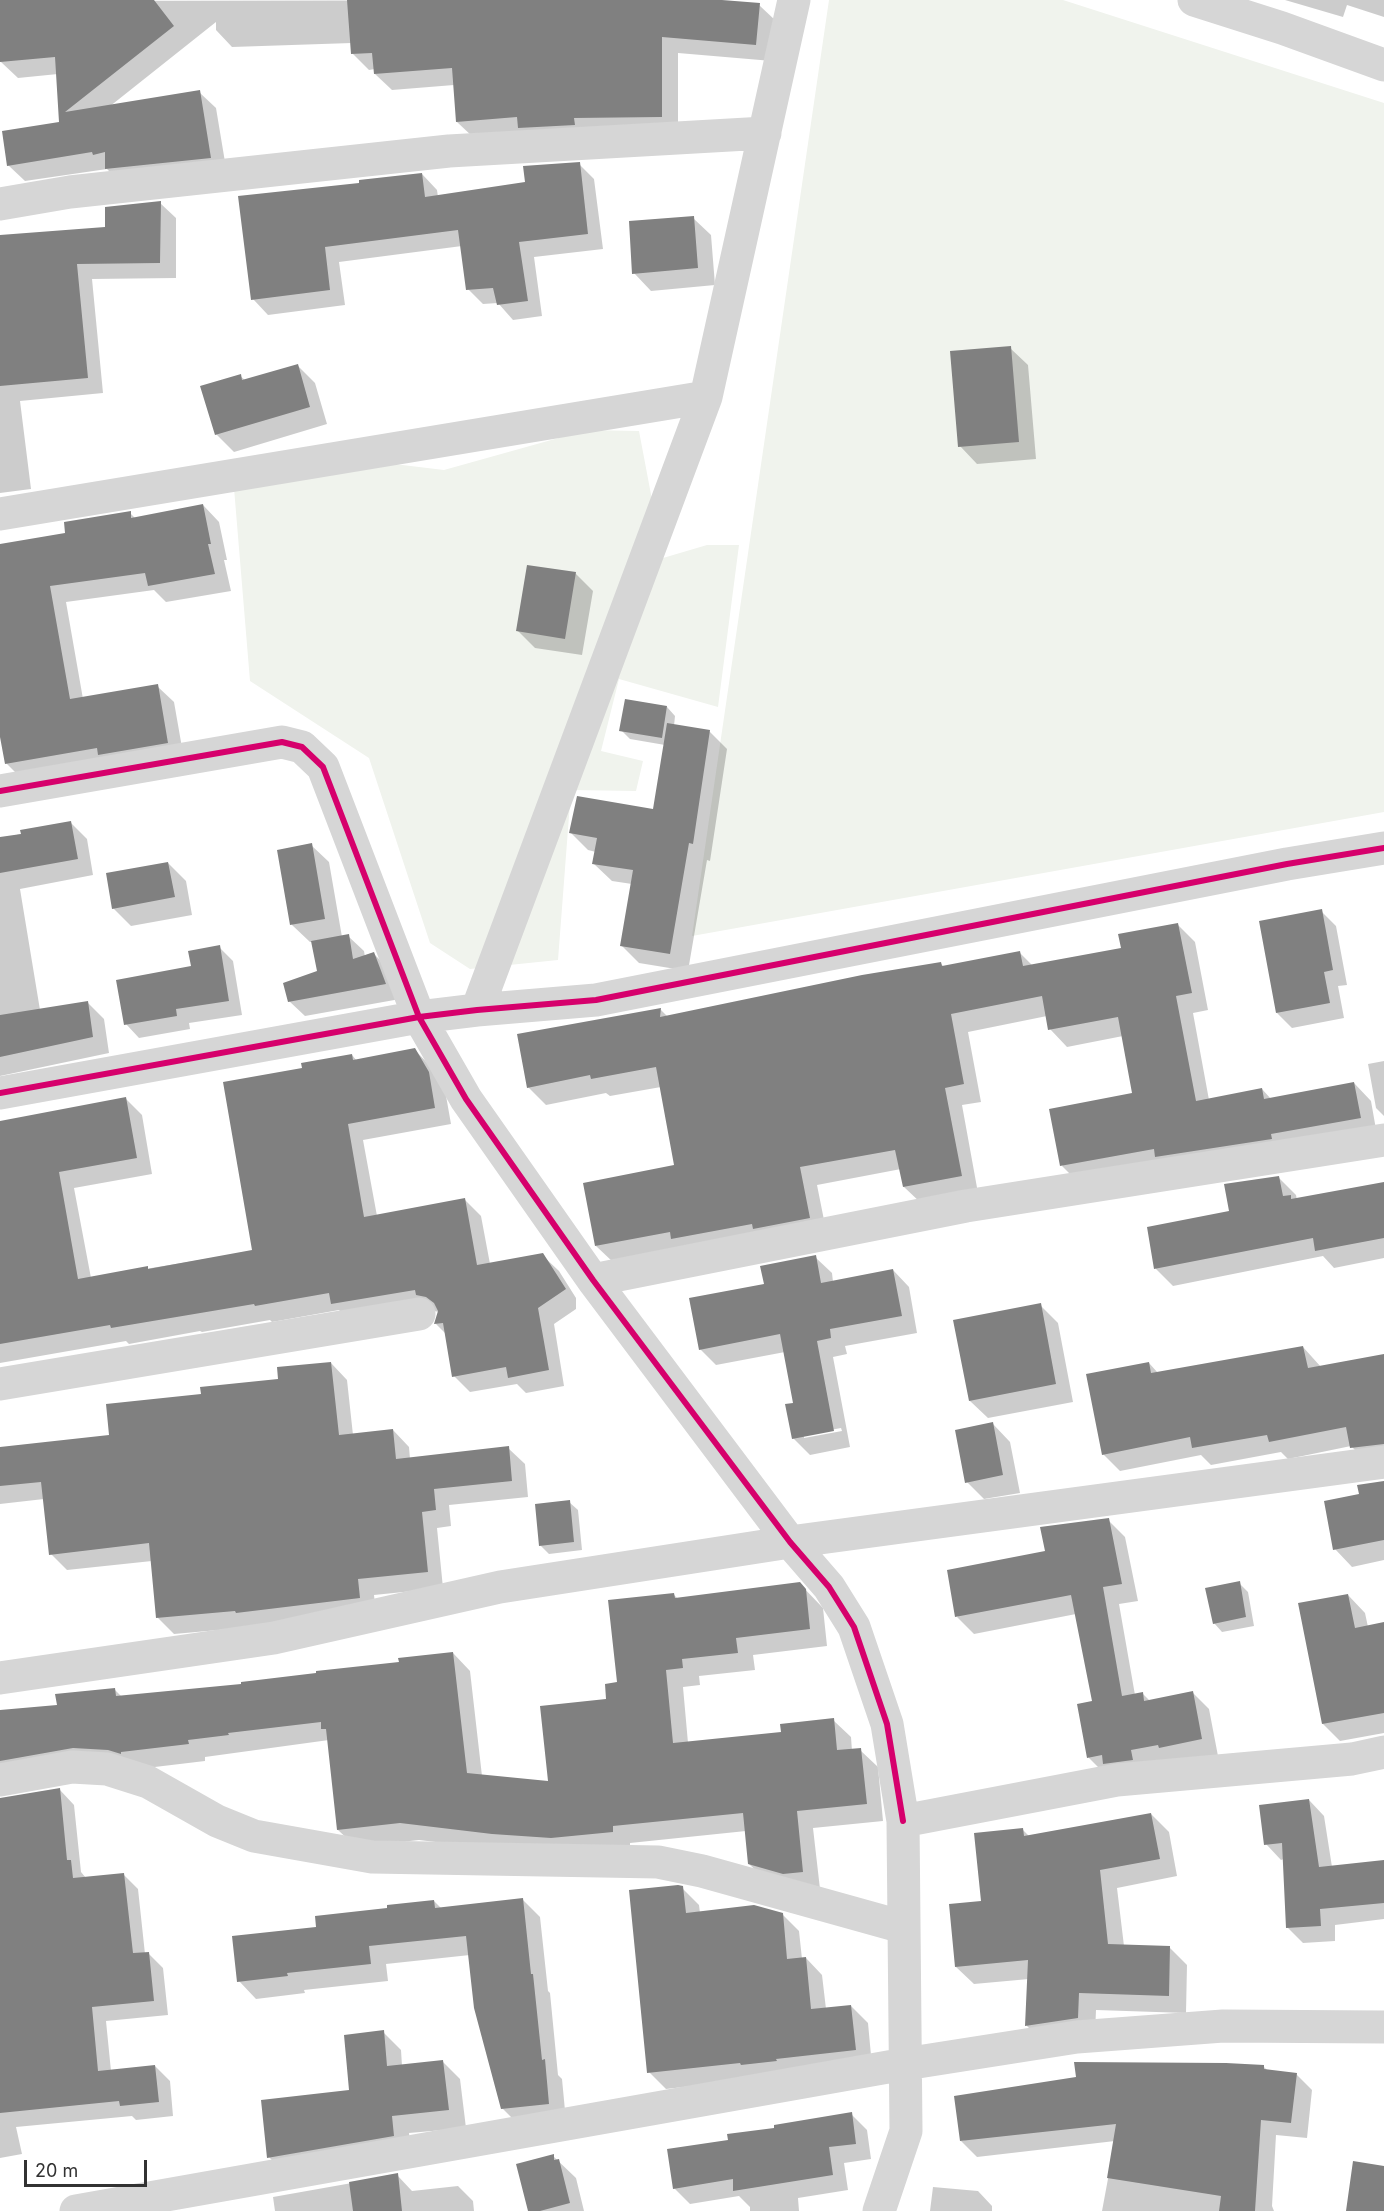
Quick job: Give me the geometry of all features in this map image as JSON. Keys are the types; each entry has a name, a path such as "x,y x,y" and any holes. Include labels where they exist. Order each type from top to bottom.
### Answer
{"street":[{"path":"477,1010 706,397 794,0"},
{"path":"1194,0 1282,28 1384,65"},
{"path":"0,204 70,192 449,151 765,133"},
{"path":"0,514 706,397"},
{"path":"0,791 282,742 302,747 323,767 419,1017 466,1099 593,1280 790,1542 829,1587 854,1627 887,1724 903,1821 906,2131 879,2211"},
{"path":"0,1093 419,1017 596,1000 1384,848"},
{"path":"593,1280 966,1206 1384,1140"},
{"path":"0,1384 419,1314"},
{"path":"0,1678 274,1638 500,1587 790,1542 1384,1462"},
{"path":"903,1821 1117,1779 1352,1759 1384,1752"},
{"path":"0,1780 72,1767 107,1769 148,1782 217,1821 254,1836 372,1857 658,1862 702,1871 903,1927"},
{"path":"76,2211 906,2064 1077,2037 1223,2026 1384,2027"}],"shaded area":[{"path":"829,0 1063,0 1384,103 1384,812 692,936"},
{"path":"587,430 639,431 663,558 707,545 739,545 718,707 619,679 601,751 643,761 636,791 571,790 558,960 470,969 430,943 369,758 250,681 234,488 344,458 444,470"}],"building":[{"path":"0,0 154,0 174,26 65,112 200,90 211,158 105,169 105,152 93,155 92,152 7,166 2,131 59,122 55,57 0,62"},
{"path":"347,0 722,0 760,3 756,45 662,37 662,117 574,118 575,125 518,128 517,117 456,122 452,68 374,74 372,53 351,54"},
{"path":"580,162 588,234 519,242 528,301 497,305 493,288 466,290 458,230 325,247 330,290 251,300 238,196 359,183 359,180 422,173 425,197 525,182 523,166"},
{"path":"161,201 160,263 77,264 88,378 0,386 0,235 105,227 105,207"},
{"path":"694,216 698,268 632,274 629,221"},
{"path":"1011,346 1019,442 958,447 950,351"},
{"path":"298,364 310,407 215,435 200,386 241,374 242,380"},
{"path":"203,504 211,544 208,544 215,574 148,586 145,573 50,586 70,699 158,684 168,743 98,755 97,748 5,764 0,737 0,544 65,533 64,522 131,511 131,518"},
{"path":"527,565 576,572 565,639 516,631"},
{"path":"625,699 667,706 662,738 619,731"},
{"path":"667,723 710,730 693,844 689,843 670,954 620,946 633,870 592,864 597,838 569,833 577,796 653,809"},
{"path":"71,821 78,859 0,873 0,837 21,834 20,830"},
{"path":"312,843 325,919 290,925 277,850"},
{"path":"168,862 175,897 112,909 106,873"},
{"path":"1322,909 1333,970 1324,972 1330,1003 1276,1013 1259,921"},
{"path":"1178,923 1192,993 1176,996 1196,1101 1262,1088 1264,1099 1354,1082 1361,1118 1271,1134 1272,1139 1155,1157 1154,1149 1060,1166 1049,1109 1132,1093 1118,1017 1048,1030 1042,996 951,1014 964,1084 945,1088 962,1176 903,1187 895,1150 800,1167 810,1218 753,1229 752,1224 671,1239 670,1232 595,1246 583,1183 674,1165 656,1067 591,1079 590,1075 527,1088 517,1034 661,1008 660,1017 862,975 941,962 942,966 1020,951 1023,966 1121,948 1118,934"},
{"path":"349,934 353,959 374,952 386,984 288,1002 283,983 317,971 311,941"},
{"path":"220,945 229,1001 176,1009 177,1016 124,1025 116,980 191,966 188,951"},
{"path":"88,1001 93,1037 0,1057 0,1015"},
{"path":"415,1048 429,1072 435,1108 348,1124 364,1217 465,1198 477,1265 543,1253 566,1289 538,1308 549,1370 508,1378 506,1367 452,1377 443,1323 434,1324 438,1311 434,1303 426,1297 416,1295 415,1290 331,1304 329,1293 111,1328 110,1325 0,1344 0,1121 126,1097 137,1158 59,1172 78,1279 148,1266 148,1269 252,1250 223,1082 302,1068 301,1063 352,1054 353,1060"},
{"path":"1279,1176 1283,1196 1291,1195 1291,1199 1384,1182 1384,1238 1315,1251 1313,1238 1154,1269 1147,1227 1229,1211 1224,1184"},
{"path":"816,1255 821,1283 893,1269 902,1316 830,1329 831,1338 817,1341 834,1431 792,1439 785,1404 793,1403 780,1334 699,1350 689,1298 764,1284 760,1266"},
{"path":"1041,1303 1056,1384 969,1401 953,1320"},
{"path":"1303,1346 1308,1368 1384,1354 1384,1444 1350,1448 1346,1427 1269,1442 1267,1435 1192,1448 1190,1437 1102,1455 1086,1374 1149,1362 1151,1373"},
{"path":"331,1362 339,1435 393,1429 396,1459 509,1446 512,1481 434,1489 436,1510 422,1512 428,1572 358,1579 360,1598 236,1613 235,1611 156,1618 149,1543 49,1555 41,1482 0,1486 0,1447 109,1435 106,1404 201,1394 200,1387 278,1379 277,1367"},
{"path":"993,1422 1003,1475 965,1483 955,1430"},
{"path":"1384,1481 1384,1540 1333,1550 1324,1501 1359,1494 1357,1485"},
{"path":"570,1500 574,1542 539,1546 535,1504"},
{"path":"1109,1518 1122,1584 1103,1587 1122,1696 1143,1692 1144,1701 1193,1691 1202,1739 1159,1748 1158,1745 1131,1750 1133,1760 1103,1764 1102,1755 1087,1758 1077,1704 1092,1701 1071,1595 955,1617 947,1570 1045,1551 1040,1527"},
{"path":"1240,1581 1246,1617 1213,1624 1205,1588"},
{"path":"800,1582 806,1589 810,1629 736,1638 738,1653 682,1659 683,1668 666,1670 673,1743 781,1732 780,1724 834,1718 837,1750 861,1748 867,1804 797,1811 803,1872 783,1874 748,1864 743,1813 613,1826 613,1832 551,1838 492,1834 400,1823 337,1830 326,1729 321,1729 321,1722 228,1733 229,1735 188,1740 189,1744 121,1752 121,1754 108,1750 73,1748 0,1761 0,1710 57,1705 55,1694 115,1688 116,1696 241,1684 241,1682 316,1673 316,1671 399,1662 398,1658 453,1652 467,1773 548,1781 540,1706 606,1699 605,1684 617,1682 608,1600 674,1593 675,1598"},
{"path":"1348,1594 1355,1628 1384,1622 1384,1713 1322,1724 1298,1603"},
{"path":"60,1788 67,1860 71,1860 73,1878 124,1873 133,1953 149,1952 154,2001 92,2007 98,2071 155,2065 159,2102 120,2106 119,2101 0,2113 0,1798"},
{"path":"1309,1799 1319,1867 1384,1860 1384,1903 1320,1909 1321,1926 1286,1928 1282,1843 1264,1845 1259,1805"},
{"path":"1151,1813 1160,1859 1100,1870 1108,1944 1170,1946 1169,1996 1079,1993 1078,2018 1025,2026 1028,1960 955,1967 949,1904 981,1901 974,1833 1023,1828 1024,1836"},
{"path":"683,1886 686,1913 754,1905 783,1913 787,1959 806,1957 811,2009 851,2005 856,2050 741,2065 740,2063 647,2073 629,1890"},
{"path":"523,1898 549,2104 501,2109 474,2008 466,1936 369,1946 371,1964 287,1973 288,1976 237,1982 232,1936 316,1927 315,1916 387,1908 387,1905 434,1900 435,1908"},
{"path":"384,2030 387,2066 443,2060 449,2110 392,2116 394,2136 267,2158 261,2100 349,2090 344,2035"},
{"path":"1074,2062 1226,2063 1264,2065 1264,2069 1297,2073 1291,2123 1261,2120 1255,2211 1219,2211 1221,2196 1107,2178 1116,2124 960,2141 954,2096 1076,2077"},
{"path":"852,2112 856,2144 829,2147 833,2175 733,2191 733,2179 673,2189 667,2149 728,2140 727,2134 774,2128 774,2125"},
{"path":"554,2154 554,2160 559,2159 570,2203 540,2211 528,2211 516,2164"},
{"path":"1353,2161 1384,2166 1384,2211 1346,2211"},
{"path":"398,2173 402,2211 353,2211 349,2182"}],"cycle path":[{"path":"0,791 282,742 302,747 323,767 419,1017 466,1099 593,1280 790,1542 829,1587 854,1627 887,1724 903,1821"},
{"path":"0,1093 419,1017 596,1000 1287,864 1384,848"}]}
